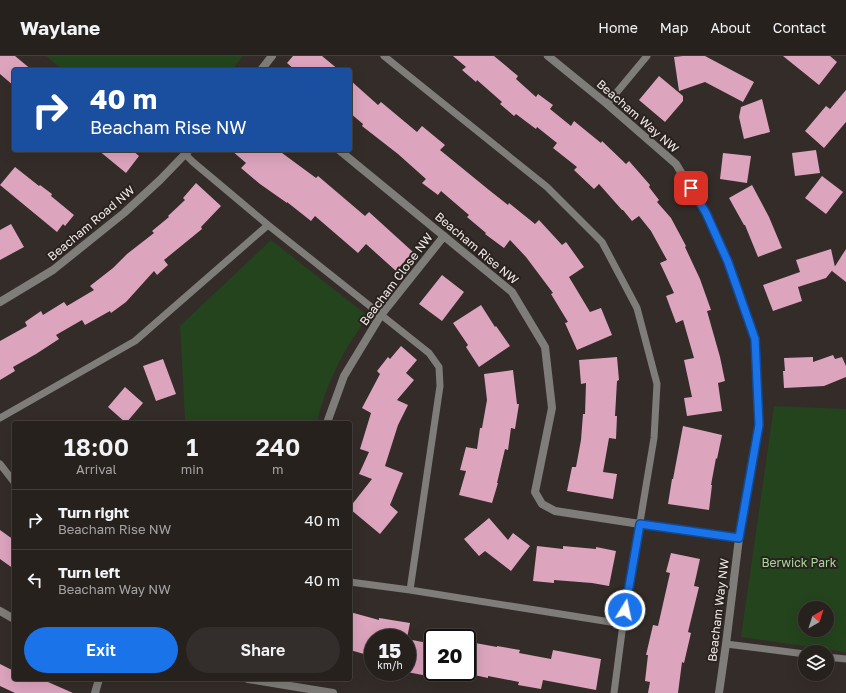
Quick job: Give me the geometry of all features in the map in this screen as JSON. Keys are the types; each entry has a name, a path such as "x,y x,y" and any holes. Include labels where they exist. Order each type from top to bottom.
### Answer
{"street":[{"path":"263,68 272,56"},
{"name":"Beacham Way NW","path":"548,56 607,104 676,164 706,213 728,262 755,339 759,425 739,538 726,644 718,693"},
{"name":"Beacham Road NW","path":"0,302 53,270 124,213 160,180 187,152"},
{"name":"Beacham Rise NW","path":"341,152 512,292 545,347 552,408 535,492 542,504 555,511 739,538"},
{"name":"Beacham Close NW","path":"328,421 344,376 381,315 444,236"},
{"path":"0,611 12,618"},
{"path":"95,693 98,681"},
{"path":"258,681 310,691 333,693"}],"lane":[{"path":"384,56 547,187 602,242 637,308 657,384 654,438 623,624 614,693"},
{"path":"607,104 647,56"},
{"path":"187,152 268,225 429,353 439,367 440,386 410,590"},
{"path":"0,418 135,341 268,225"},
{"path":"0,464 12,479"},
{"path":"352,582 623,624"},
{"path":"726,644 798,653"},
{"path":"834,658 846,659"}],"green space":[{"path":"46,56 243,56 234,68 61,68"},
{"path":"271,240 368,316 350,343 336,369 324,396 317,421 186,421 180,326"},
{"name":"Berwick Park","path":"774,406 846,409 846,652 834,650 834,645 798,645 741,637"}],"building":[{"path":"0,56 15,56 30,68 12,68 12,84 0,74"},
{"path":"293,56 322,56 337,68 293,68 287,63"},
{"path":"453,56 494,56 518,76 516,79 536,97 538,94 553,105 550,109 571,126 574,121 601,143 602,141 626,164 629,161 650,185 649,187 659,200 657,202 671,218 686,246 685,247 700,279 711,310 707,311 725,381 718,383 722,411 687,416 684,398 692,397 684,360 694,358 683,320 676,323 666,296 674,293 660,263 667,260 651,231 639,216 632,221 599,184 594,189 574,170 577,167 553,148 557,143 537,127 536,129 516,114 514,116 500,104 502,102 477,80 476,82 462,70 466,67"},
{"path":"705,56 754,82 743,102 705,82 679,91 674,57"},
{"path":"783,56 830,56 837,62 819,85"},
{"path":"659,76 683,96 683,101 665,122 639,100"},
{"path":"352,82 378,105 381,102 417,132 422,126 445,145 440,150 489,190 508,205 509,203 535,224 539,220 562,245 566,242 584,267 569,277 590,312 601,308 612,335 577,350 565,323 568,322 551,294 553,293 526,257 510,240 504,248 485,234 486,233 467,217 469,215 441,191 438,195 422,183 426,179 398,154 362,126 363,124 352,115"},
{"path":"846,90 846,122 824,148 805,131 826,106 830,109"},
{"path":"762,99 770,132 744,139 739,117 741,107"},
{"path":"816,150 820,173 795,176 792,153"},
{"path":"100,152 134,152 139,156 126,173"},
{"path":"233,152 281,152 316,178 318,176 365,216 369,212 413,252 396,271 366,244 358,253 315,216 311,221 287,202 260,184 241,168 246,163"},
{"path":"723,153 751,156 747,183 720,179"},
{"path":"15,167 39,186 40,185 52,194 51,196 74,215 65,226 63,224 57,232 0,185"},
{"path":"822,176 843,192 826,214 805,198"},
{"path":"196,183 221,206 201,227 202,229 164,260 168,265 157,275 154,271 126,302 111,313 110,311 85,325 82,320 56,335 59,339 13,367 15,371 0,380 0,341 27,326 25,322 41,311 43,315 64,302 67,306 94,290 90,286 154,233 152,231 169,217 168,216 185,200 183,198"},
{"path":"752,185 769,217 782,248 758,257 745,225 729,198"},
{"path":"11,224 24,247 0,260 0,230"},
{"path":"831,249 835,267 826,278 798,287 802,301 773,311 763,285 800,272 796,260"},
{"path":"846,249 846,282 832,271"},
{"path":"442,275 464,292 442,321 419,304"},
{"path":"481,305 495,327 496,326 510,346 479,367 466,347 468,345 453,323"},
{"path":"401,346 417,360 406,373 414,380 397,400 408,405 398,425 385,466 403,473 390,505 398,512 380,534 352,511 352,504 372,479 359,474 369,452 360,449 371,413 362,408 380,374 377,371 388,357 390,359"},
{"path":"833,355 835,359 842,357 846,366 846,377 824,386 784,388 784,358 813,357 813,362"},
{"path":"617,357 619,380 617,381 615,416 617,416 616,439 609,438 603,472 617,474 613,499 567,491 572,467 576,467 581,440 583,414 585,414 586,383 581,384 579,360"},
{"path":"163,359 176,394 156,401 143,366"},
{"path":"513,370 517,404 519,404 515,429 511,428 508,450 505,449 492,503 459,495 466,471 460,470 466,447 477,449 480,428 482,428 487,400 484,374"},
{"path":"125,387 143,403 128,421 124,421 108,407"},
{"path":"683,426 722,435 711,485 709,510 668,504"},
{"path":"489,518 508,540 513,533 530,546 511,571 485,551 479,556 464,539"},
{"path":"0,530 12,539 12,568 0,559"},
{"path":"537,546 563,549 563,546 596,549 596,547 616,551 609,586 554,580 554,583 533,581"},
{"path":"671,553 700,559 694,586 699,587 688,632 691,633 684,663 682,662 678,693 648,693 650,682 645,681 648,655 646,655 653,625 658,626 670,573 666,572"},
{"path":"352,613 379,620 379,618 410,623 409,629 364,629 364,653 352,651"},
{"path":"416,641 424,642 424,675 416,674"},
{"path":"476,643 520,650 519,653 551,659 553,650 601,659 596,690 543,680 541,689 518,685 519,682 488,676 488,678 476,675"},
{"path":"0,664 12,670 12,681 48,681 73,693 15,693 0,686"}],"route":[{"path":"625,610 640,524 739,538 759,425 755,339 728,262 706,213 691,188"}]}
